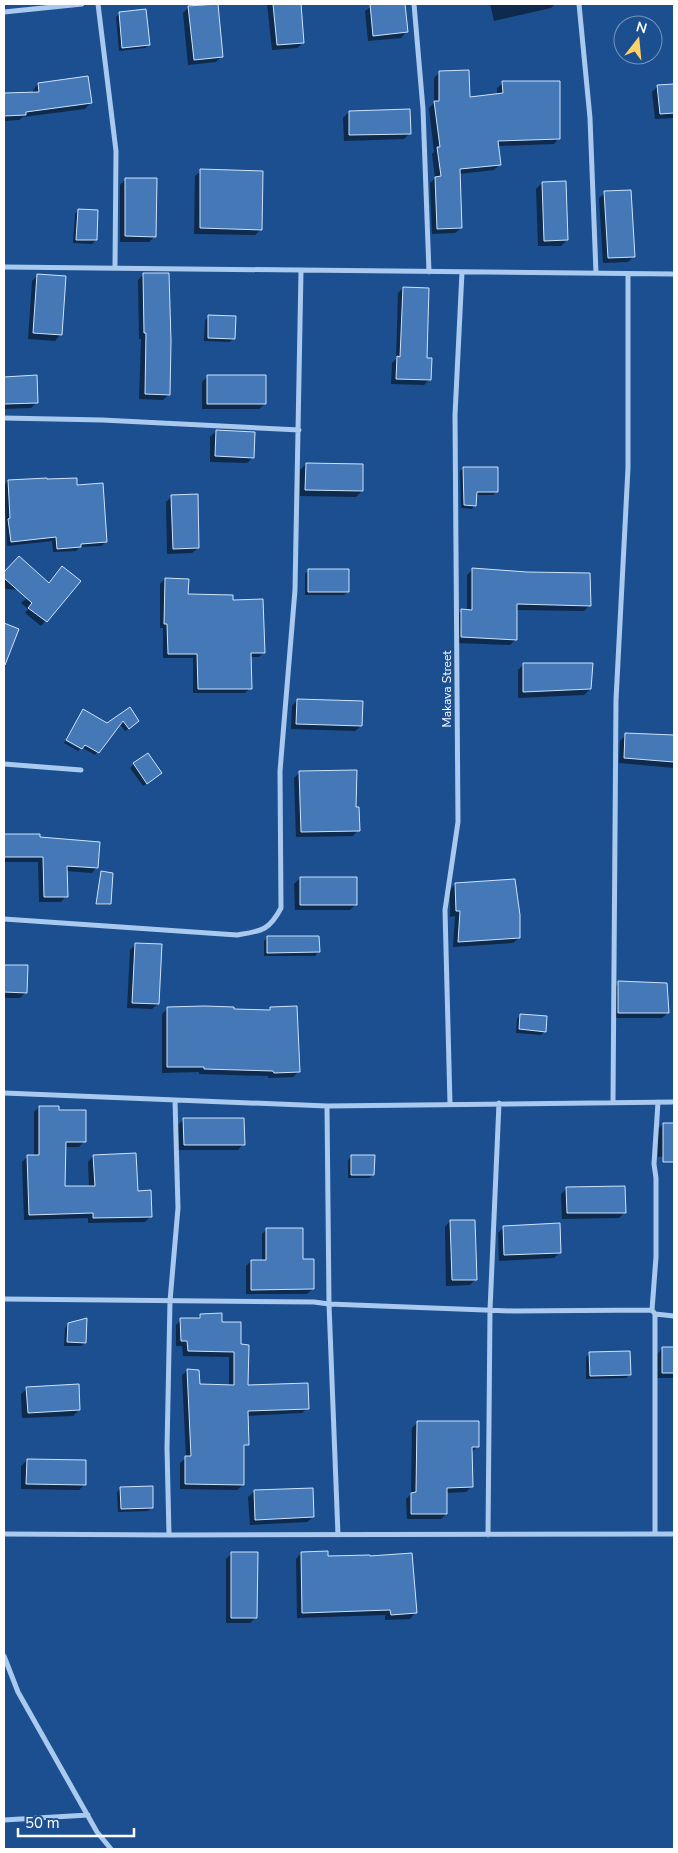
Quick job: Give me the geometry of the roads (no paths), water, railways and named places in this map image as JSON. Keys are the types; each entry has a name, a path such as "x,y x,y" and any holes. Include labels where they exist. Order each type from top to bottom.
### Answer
{"street":[{"path":"4,12 82,4"},
{"path":"98,4 116,151 115,268"},
{"path":"414,4 423,109 429,272"},
{"path":"579,4 590,118 596,273"},
{"path":"4,266 674,274"},
{"path":"4,919 237,935 262,931 269,926 281,908 280,771 295,590 301,271"},
{"name":"Makava Street","path":"450,1104 445,910 458,822 455,415 462,272"},
{"path":"613,1102 616,700 628,468 628,274"},
{"path":"4,418 111,420 299,430"},
{"path":"4,764 81,770"},
{"path":"4,1093 327,1106 674,1102"},
{"path":"169,1535 167,1448 170,1301 178,1208 175,1100"},
{"path":"655,1534 653,1312 656,1256 656,1178 654,1164 658,1102"},
{"path":"488,1535 490,1310 499,1103"},
{"path":"327,1106 329,1304 338,1535"},
{"path":"4,1299 314,1302 513,1311 653,1312 674,1316"},
{"path":"4,1534 674,1534"},
{"path":"4,1656 18,1692 88,1815 110,1849"},
{"path":"4,1820 88,1815"}]}
